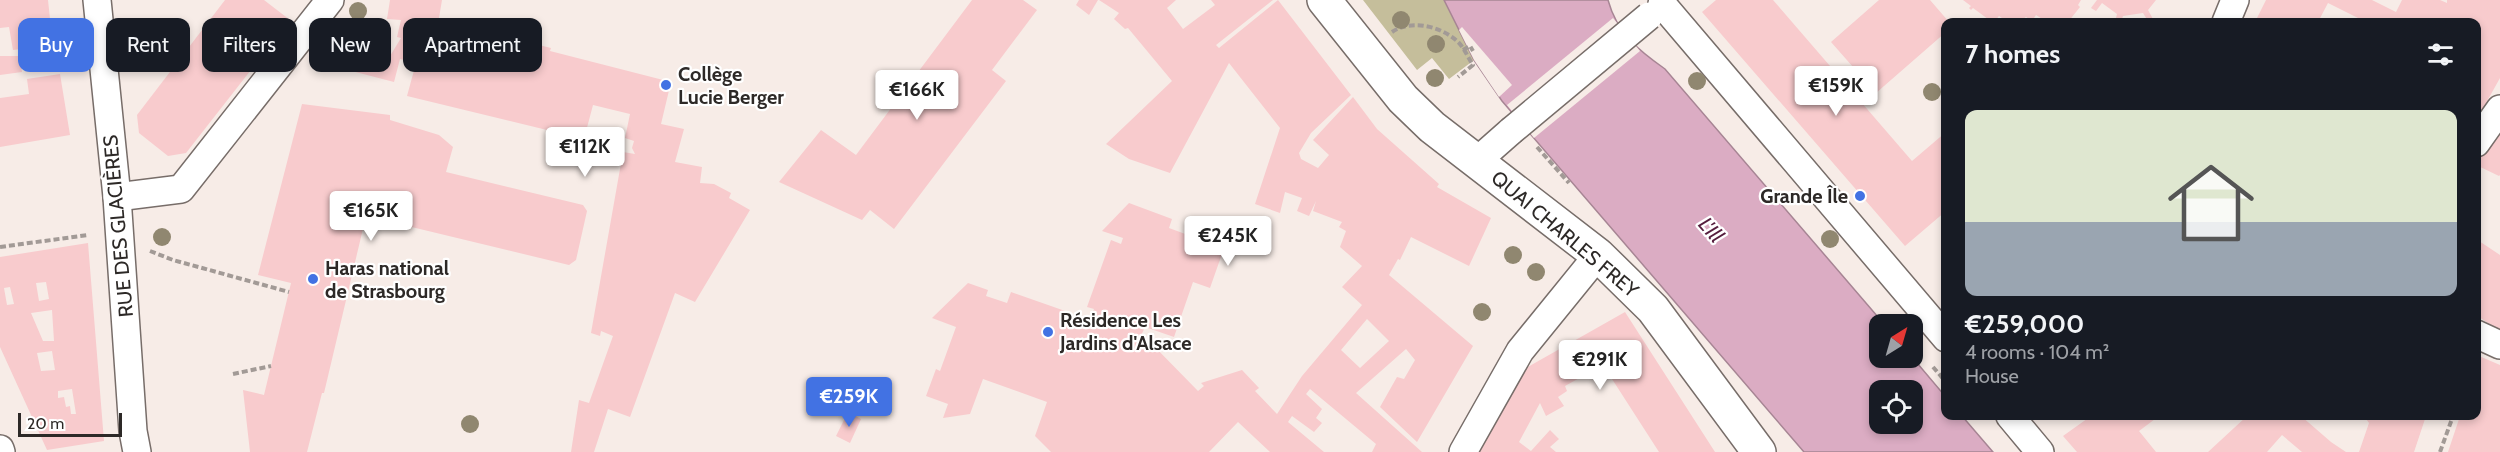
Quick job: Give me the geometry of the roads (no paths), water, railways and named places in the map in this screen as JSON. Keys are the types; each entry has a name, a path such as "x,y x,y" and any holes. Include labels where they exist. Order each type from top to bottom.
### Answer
{"street":[{"name":"RUE DES GLACIÈRES","path":"97,0 117,197 133,431 137,452"},
{"path":"117,197 181,189 330,0"},
{"name":"QUAI CHARLES FREY","path":"1324,0 1403,99 1432,127 1598,255 1653,309 1760,452"},
{"path":"2228,18 2235,0"},
{"path":"1477,161 1522,137 1659,7 1941,329"},
{"path":"2481,137 2500,109"},
{"path":"1463,452 1508,370 1548,314 1598,255"},
{"path":"2481,336 2500,345"},
{"path":"2013,420 2040,452"}],"water":[{"name":"L'Ill","path":"1444,0 1608,0 1617,22 1630,40 1665,69 1875,314 1869,314 1869,368 1921,368 1941,391 1941,420 1965,420 1993,452 1804,452 1502,101 1474,60"}],"place":[{"name":"Collège Lucie Berger","path":"666,85"},
{"name":"Grande Île","path":"1860,196"},
{"name":"Haras national de Strasbourg","path":"313,279"},
{"name":"Résidence Les Jardins d'Alsace","path":"1048,332"}]}
